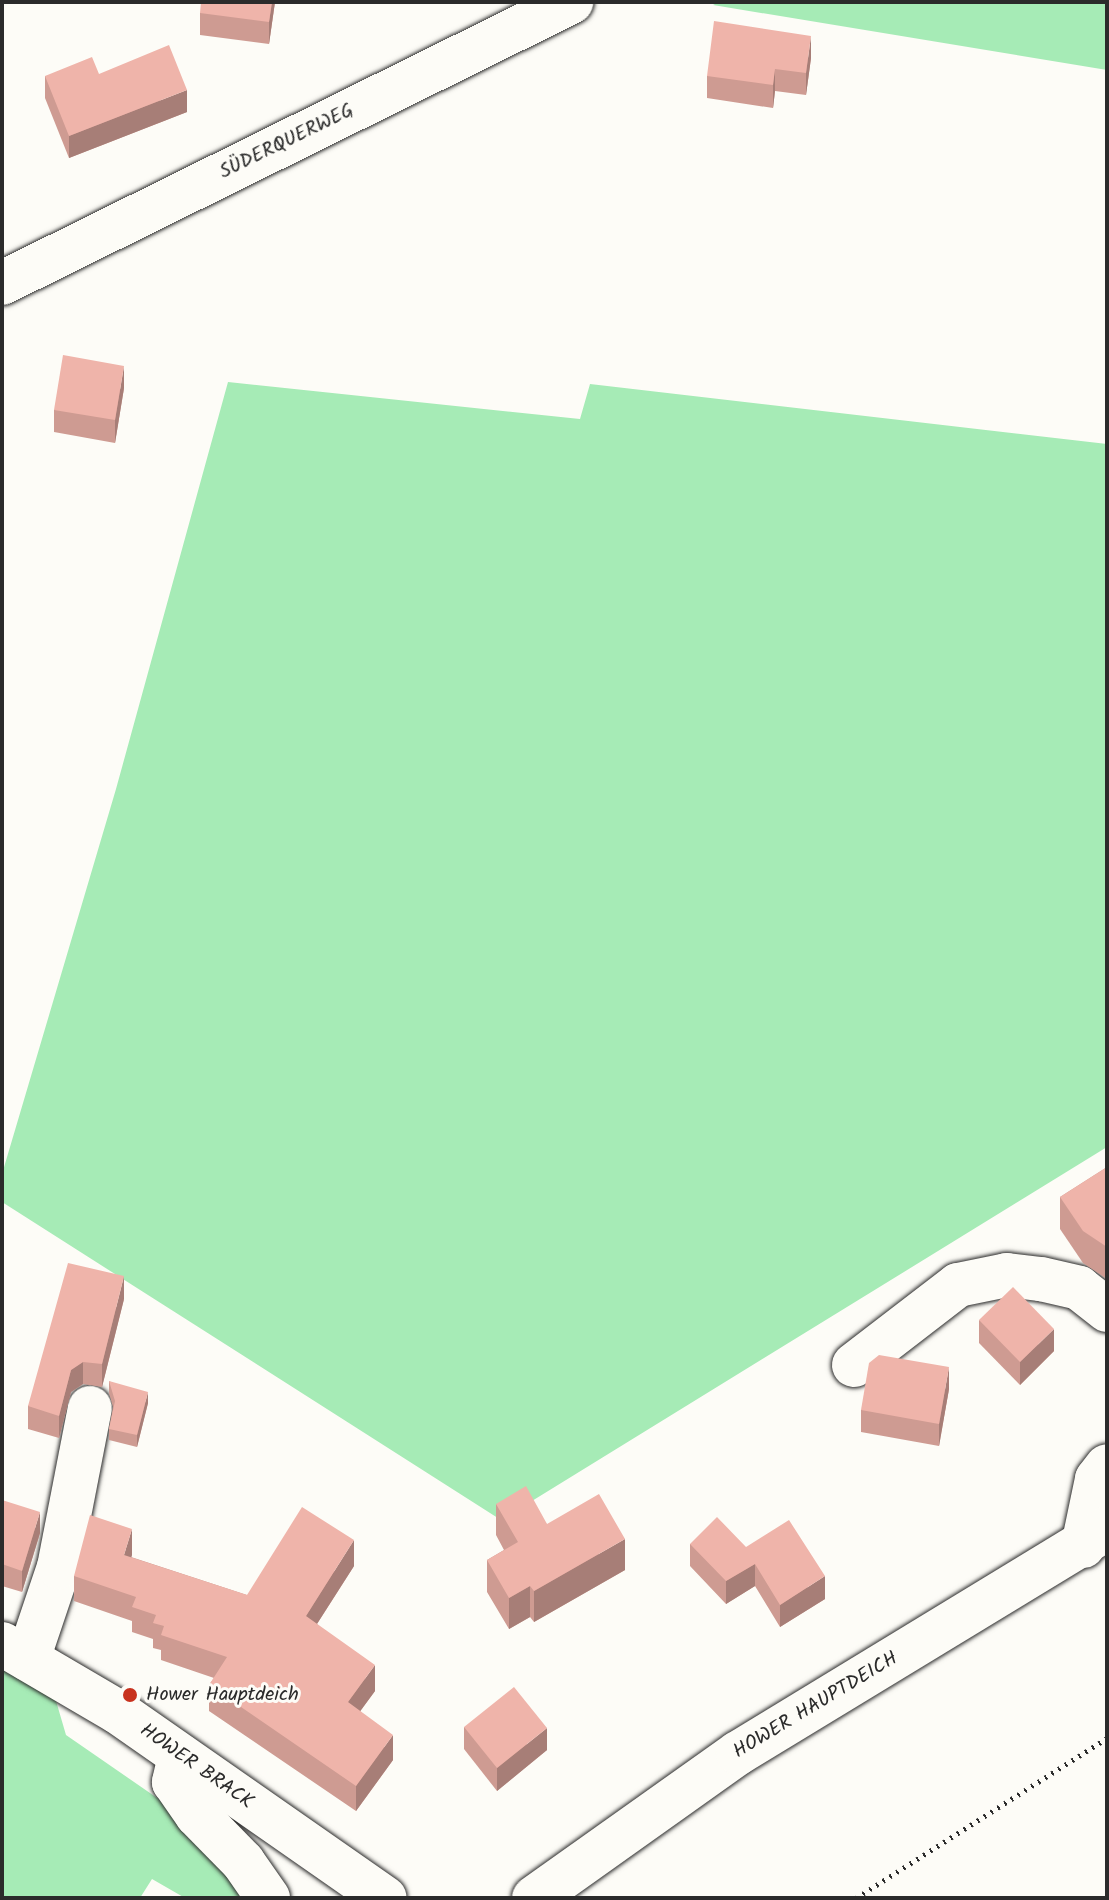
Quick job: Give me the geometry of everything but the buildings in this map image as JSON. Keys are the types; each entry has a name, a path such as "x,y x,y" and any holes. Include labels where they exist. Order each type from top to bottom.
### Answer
{"street":[{"name":"SÜDERQUERWEG","path":"2,283 571,2"},
{"path":"854,1365 958,1285 1007,1275 1041,1279 1079,1288 1107,1310"},
{"path":"15,1651 59,1567 90,1408"},
{"path":"1095,1537 1097,1479 1107,1466"},
{"name":"HOWER HAUPTDEICH","path":"534,1898 738,1753 1095,1537"},
{"name":"HOWER BRACK","path":"15,1651 118,1712 385,1898"},
{"path":"180,1756 174,1782 197,1815 243,1862 268,1898"}],"path":[{"path":"856,1898 1107,1738"}],"green space":[{"path":"719,2 1107,2 1107,70 713,5"},
{"path":"228,382 580,419 590,384 1107,444 1107,1147 501,1520 2,1202 2,1174 116,789"},
{"path":"2,1665 54,1694 66,1735 163,1802 254,1898 185,1898 152,1879 140,1898 2,1898"}],"place":[{"name":"Hower Hauptdeich","path":"130,1695"}]}
